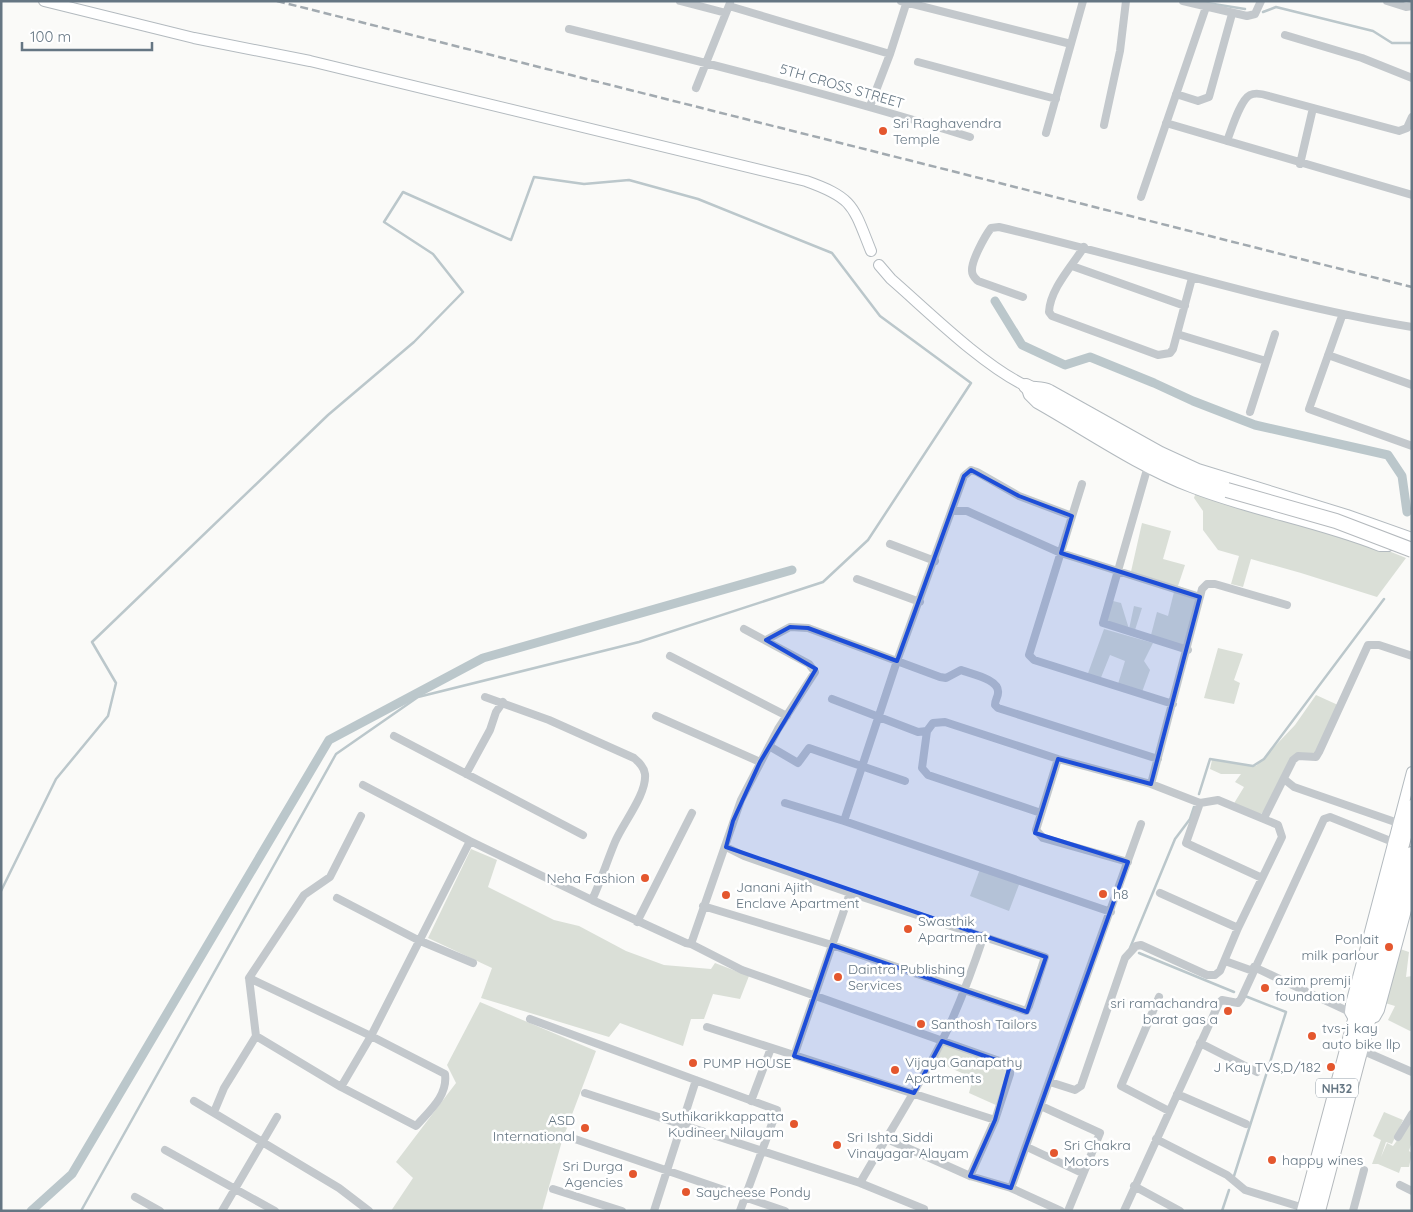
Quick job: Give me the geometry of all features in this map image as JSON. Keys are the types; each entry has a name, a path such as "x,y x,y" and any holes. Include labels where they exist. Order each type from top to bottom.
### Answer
{"highway":[{"path":"1026,386 1154,459 1192,477 1227,490 1336,521 1412,550"},
{"name":"NH32","path":"1309,1210 1355,1048 1358,1017 1412,807"},
{"name":"NH32","path":"1358,1017 1412,854"}],"street":[{"path":"44,1 194,38 310,62 806,181 834,191 847,200 854,210 871,251 879,266 890,279 978,353 1026,386 1038,386 1050,390 1161,452 1198,469 1347,515 1412,538"},
{"path":"680,1 729,7 890,54"},
{"path":"1046,133 1083,1"},
{"path":"1104,125 1120,51 1126,1"},
{"path":"1183,1 1232,14 1248,16 1255,14 1261,1"},
{"path":"1387,1 1406,7 1412,6"},
{"path":"870,106 890,54 905,2 1071,44"},
{"path":"696,88 729,7"},
{"path":"1140,197 1206,7"},
{"path":"1176,94 1198,101 1208,97 1232,14"},
{"name":"5TH CROSS STREET","path":"569,29 706,62 870,106 970,137"},
{"path":"1285,35 1362,58 1412,78"},
{"path":"918,62 1056,99"},
{"path":"1226,141 1247,96 1252,94 1269,96 1399,130 1407,128 1412,117"},
{"path":"1300,164 1313,108"},
{"path":"1166,123 1300,164 1412,194"},
{"path":"1023,297 978,281 973,277 974,263 991,228 999,227 1084,247 1192,278 1342,316 1412,327"},
{"path":"1084,247 1049,305 1049,312 1052,316 1158,355 1170,353 1192,278"},
{"path":"1072,266 1184,306"},
{"path":"1342,316 1309,409 1412,446"},
{"path":"1177,334 1266,361"},
{"path":"1250,412 1275,334"},
{"path":"1328,354 1412,385"},
{"path":"1026,386 1029,395 1037,403 1189,487 1330,527 1380,546 1388,546 1395,542 1398,534"},
{"path":"1148,466 1103,623 1188,650"},
{"path":"844,821 897,661 935,561 964,476 971,470 1019,496 1072,516"},
{"path":"1082,484 1029,651 1031,658 1173,704"},
{"path":"1262,509 1268,491"},
{"path":"953,510 967,510 1060,553 1200,597"},
{"path":"890,544 935,561"},
{"path":"857,579 920,602"},
{"path":"1151,784 1188,650 1200,597 1207,584 1215,584 1287,605"},
{"path":"766,640 790,627 808,628 946,678 961,670 992,682 997,686 998,692 995,705 998,708 1158,759"},
{"path":"691,944 703,906 726,848 732,821 760,762 812,678 813,667 744,629"},
{"path":"1264,818 1293,760 1298,756 1316,757 1320,752 1368,646 1379,645 1412,656"},
{"path":"670,656 787,716"},
{"path":"486,697 503,702 599,742 641,763 644,774 640,795 616,840 606,871 592,900"},
{"path":"832,699 918,732 927,731"},
{"path":"466,774 490,730 496,712 503,702"},
{"path":"656,716 760,762"},
{"path":"1042,812 928,775 922,768 927,731 933,724 945,722 1058,759 1151,784 1200,803 1218,800 1278,825 1282,837 1238,928 1220,971 1214,975 1208,974 1141,945 1136,946 1126,958 1081,1086 1075,1090 1050,1082"},
{"path":"394,736 583,835"},
{"path":"769,746 798,763 809,748 904,781"},
{"path":"1058,759 1036,830 1043,838 1128,862"},
{"path":"1358,1017 1392,842 1412,772"},
{"path":"1284,779 1294,787 1398,823"},
{"path":"363,785 470,841 637,922 691,944 742,970 1010,1067 1010,1074 995,1120 970,1176"},
{"path":"785,803 844,821 1111,912"},
{"path":"1200,803 1186,843 1262,878"},
{"path":"637,922 692,813"},
{"path":"214,1112 224,1088 256,1036 249,978 304,895 330,877 361,816"},
{"path":"1124,1211 1200,1043 1222,1000 1238,1003 1326,816 1392,842"},
{"path":"1011,1188 1111,912 1140,824"},
{"path":"341,1086 371,1036 418,940 470,841"},
{"path":"703,906 832,945 1026,1011 1029,1006 1045,957 984,935 850,893 726,848"},
{"path":"1225,961 1253,969 1358,1017 1375,1017 1379,1010 1412,888"},
{"path":"794,1056 850,893"},
{"path":"1160,893 1238,928"},
{"path":"337,898 418,940 473,964"},
{"path":"860,1183 914,1093 942,1041 965,990 984,935"},
{"path":"249,978 446,1074 446,1083 442,1096 416,1126 341,1086 256,1036"},
{"path":"1159,997 1121,1086 1169,1111"},
{"path":"530,1019 778,1110 747,1197 740,1211"},
{"path":"707,1027 995,1120"},
{"path":"1200,1043 1257,1072"},
{"path":"751,1101 771,1048"},
{"path":"1355,1048 1412,1072"},
{"path":"654,1211 696,1080"},
{"path":"585,1093 681,1126 860,1183 924,1209"},
{"path":"1177,1094 1246,1124"},
{"path":"194,1101 339,1188 369,1211"},
{"path":"1042,1106 1100,1133 1068,1211"},
{"path":"1398,1137 1412,1114"},
{"path":"222,1211 277,1117"},
{"path":"570,1137 785,1211"},
{"path":"886,1138 970,1176 1011,1188 1061,1211"},
{"path":"1156,1139 1226,1175 1246,1190 1309,1210"},
{"path":"1027,1147 1082,1173"},
{"path":"165,1150 275,1211"},
{"path":"1352,1211 1364,1170"},
{"path":"1400,1185 1412,1191"},
{"path":"1134,1186 1180,1211"},
{"path":"553,1188 622,1211"},
{"path":"135,1197 160,1211"}],"highlighted area":[{"path":"971,470 1019,496 1072,516 1061,553 1200,597 1151,784 1058,759 1035,833 1128,862 1011,1188 970,1176 995,1120 1010,1065 942,1041 914,1093 794,1056 832,945 1027,1012 1046,957 726,847 733,821 760,762 816,669 766,640 790,627 808,628 897,661 964,476"}],"shaded area":[{"path":"1196,492 1330,527 1406,558 1377,597 1251,559 1243,587 1231,584 1239,556 1218,550 1203,530 1203,511 1194,498"},
{"path":"1142,523 1171,531 1163,559 1185,565 1178,586 1198,593 1130,576"},
{"path":"1174,592 1200,598 1186,650 1103,623 1109,600 1121,603 1129,629 1134,606 1142,608 1135,630 1151,635 1157,612 1168,616"},
{"path":"1104,629 1153,643 1144,661 1150,670 1142,692 1118,684 1125,661 1110,655 1100,680 1087,676"},
{"path":"1218,648 1243,654 1234,680 1240,683 1234,704 1204,698"},
{"path":"1316,695 1338,705 1319,752 1298,756 1270,806 1261,814 1233,805 1244,787 1235,782 1241,774 1221,774 1210,769 1212,760 1256,766 1295,725"},
{"path":"471,849 497,860 488,887 554,920 579,926 626,951 664,965 711,969 715,963 749,976 740,999 713,994 704,1019 691,1019 683,1046 620,1023 609,1037 481,998 492,968 428,938"},
{"path":"980,869 1020,882 1009,911 970,896"},
{"path":"1400,949 1409,952 1406,977 1412,976 1412,1031 1388,1020 1395,1006 1385,1003"},
{"path":"480,1002 596,1051 562,1141 542,1211 391,1211 413,1178 396,1162 456,1083 447,1065"},
{"path":"945,1044 1008,1068 998,1106 969,1093 973,1078 935,1061"},
{"path":"1384,1112 1403,1120 1392,1144 1386,1142 1381,1157 1387,1143 1393,1146 1412,1120 1412,1141 1409,1151 1412,1153 1409,1167 1401,1167 1399,1173 1378,1164 1372,1164 1381,1140 1373,1136"}],"waterway":[{"path":"1201,2 1245,9"},
{"path":"1263,12 1276,7 1373,31 1392,43 1412,43"},
{"path":"1,891 56,779 108,716 116,683 92,642 328,415 414,342 463,292 433,254 384,222 403,192 511,240 534,177 584,184 629,180 698,199 832,253 880,316 971,383 868,540 823,582 639,642 418,697 336,754 81,1211"},
{"path":"995,301 1022,345 1065,365 1090,357 1255,425 1388,455 1402,476 1407,512"},
{"path":"31,1211 72,1174 329,740 483,658 792,570"},
{"path":"1199,794 1210,759 1253,766 1264,759 1384,599"},
{"path":"1130,948 1175,839 1190,819 1194,807"},
{"path":"1139,953 1234,992"},
{"path":"1234,1176 1286,1012 1245,996"},
{"path":"1222,1211 1229,1190"}],"railway":[{"path":"277,1 1412,287"}],"place":[{"name":"Sri Raghavendra Temple","path":"883,131"},
{"name":"Neha Fashion","path":"645,878"},
{"name":"h8","path":"1103,894"},
{"name":"Janani Ajith Enclave Apartment","path":"726,895"},
{"name":"Swasthik Apartment","path":"908,929"},
{"name":"Ponlait milk parlour","path":"1389,947"},
{"name":"Daintra Publishing Services","path":"838,977"},
{"name":"azim premji foundation","path":"1265,988"},
{"name":"sri ramachandra barat gas a","path":"1228,1011"},
{"name":"Santhosh Tailors","path":"921,1024"},
{"name":"tvs-j kay auto bike llp","path":"1312,1036"},
{"name":"PUMP HOUSE","path":"693,1063"},
{"name":"J Kay TVS,D/182","path":"1331,1067"},
{"name":"Vijaya Ganapathy Apartments","path":"895,1070"},
{"name":"Suthikarikkappatta Kudineer Nilayam","path":"794,1124"},
{"name":"ASD International","path":"585,1128"},
{"name":"Sri Ishta Siddi Vinayagar Alayam","path":"837,1145"},
{"name":"Sri Chakra Motors","path":"1054,1153"},
{"name":"happy wines","path":"1272,1160"},
{"name":"Sri Durga Agencies","path":"633,1174"},
{"name":"Saycheese Pondy","path":"686,1192"}]}
